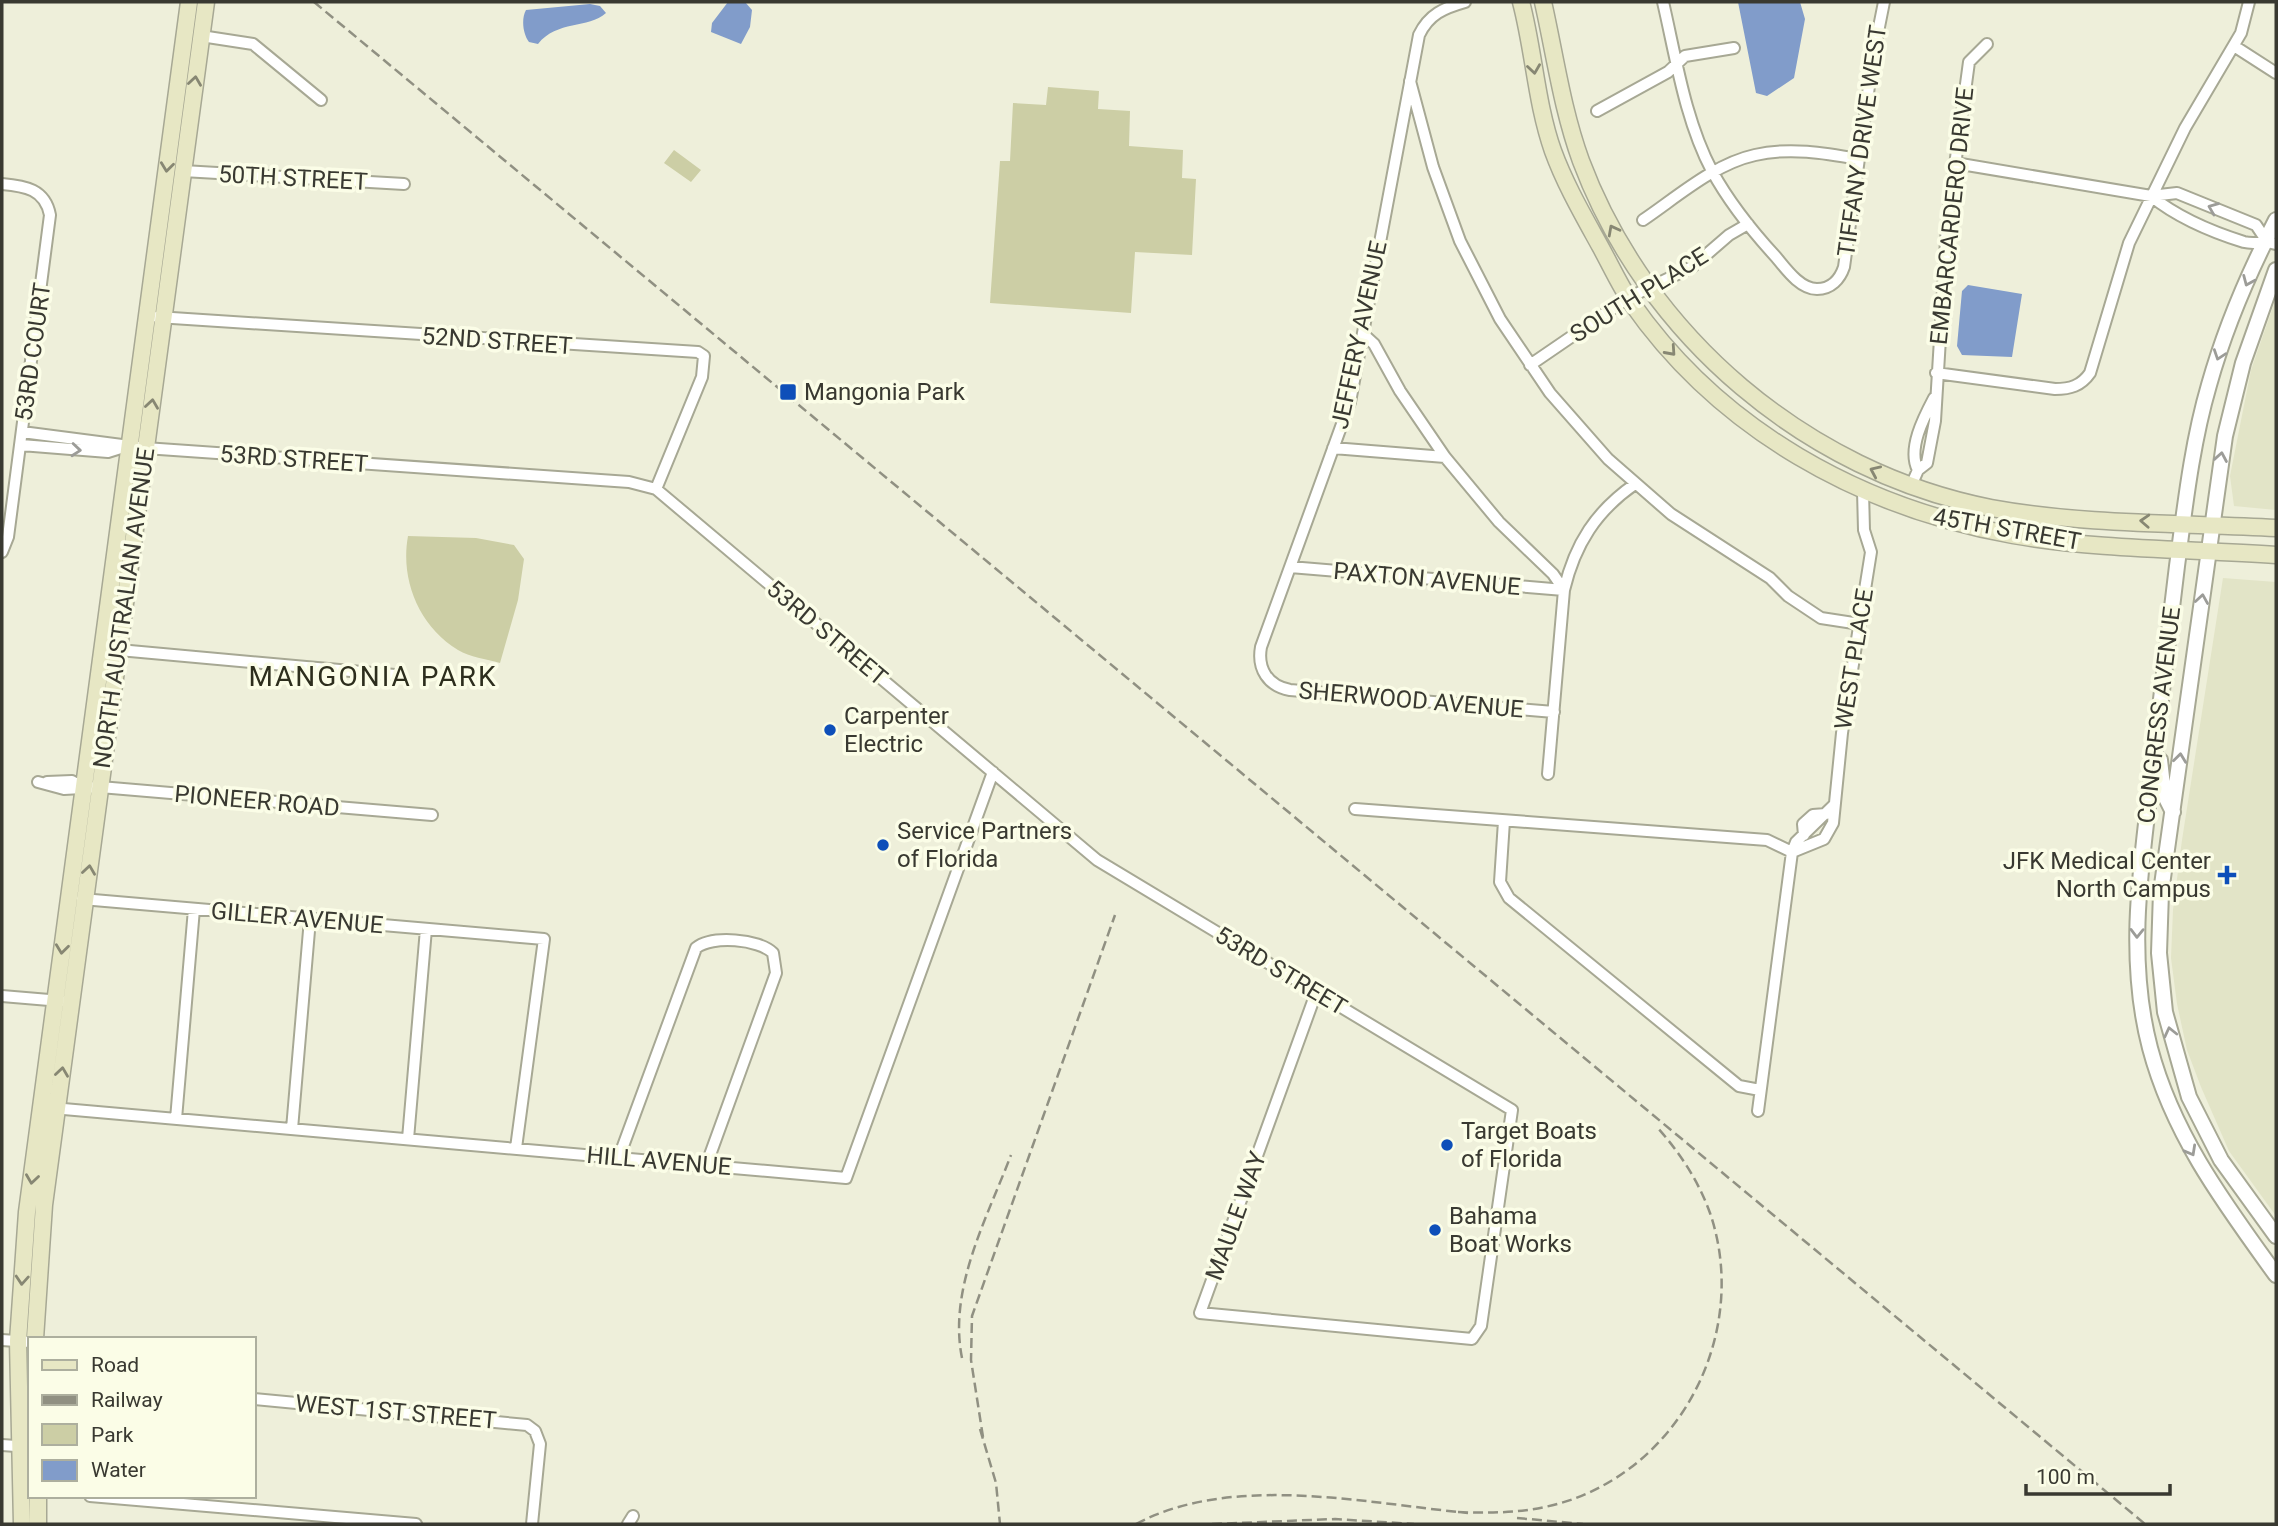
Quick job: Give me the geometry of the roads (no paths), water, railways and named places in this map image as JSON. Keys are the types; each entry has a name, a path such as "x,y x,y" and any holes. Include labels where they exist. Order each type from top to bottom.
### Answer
{"main road":[{"name":"NORTH AUSTRALIAN AVENUE","path":"77,899 83,787 138,447 181,123 189,2"},
{"name":"NORTH AUSTRALIAN AVENUE","path":"155,317 183,171 181,123 206,2"},
{"name":"45TH STREET","path":"1521,2 1542,116 1554,152 1583,217 1628,298 1669,349 1721,401 1779,446 1881,499 1927,515 2015,535 2276,555"},
{"name":"45TH STREET","path":"1543,2 1563,99 1582,163 1612,229 1648,288 1682,331 1732,379 1790,424 1852,461 1912,486 1995,508 2089,519 2276,528"},
{"name":"NORTH AUSTRALIAN AVENUE","path":"35,1213 77,899 100,787 119,650 138,447"},
{"path":"1881,499 1897,497 1912,486"},
{"path":"35,1213 35,1337"},
{"path":"22,1524 26,1491 24,1378 16,1341 35,1213"},
{"path":"38,1498 38,1524"}],"street":[{"name":"JEFFERY AVENUE","path":"1270,682 1262,669 1260,654 1350,402 1417,41 1426,22 1437,12 1465,2"},
{"path":"1663,2 1682,92 1713,173 1748,224"},
{"name":"TIFFANY DRIVE WEST","path":"1748,224 1802,284 1821,289 1838,279 1844,267 1858,159 1884,2"},
{"path":"1936,373 2055,389 2067,389 2084,382 2095,359 2118,271 2185,128 2234,46 2246,20 2249,2"},
{"path":"201,36 253,44 321,100"},
{"name":"EMBARCARDERO DRIVE","path":"1912,486 1918,470 1914,461 1922,421 1936,396 1947,223 1969,62 1987,44"},
{"path":"2234,46 2276,73"},
{"path":"1597,111 1668,72 1685,56 1734,48"},
{"path":"1410,81 1415,91 1433,167 1460,241 1490,303 1530,365 1581,430 1635,484 1703,537 1770,578 1788,596 1821,618 1860,624"},
{"path":"1643,220 1713,173 1755,155 1818,151 1858,159"},
{"path":"1955,163 2151,196 2177,193 2256,225 2271,242"},
{"name":"50TH STREET","path":"183,171 404,184"},
{"name":"53RD COURT","path":"2,184 29,187 41,195 49,208 50,222 8,537 2,552"},
{"path":"2151,196 2171,212 2248,243 2271,242"},
{"name":"CONGRESS AVENUE","path":"2276,220 2271,242 2230,322 2208,387 2179,549 2137,922 2138,984 2147,1036 2167,1103 2217,1194 2276,1275"},
{"name":"SOUTH PLACE","path":"1530,365 1628,298 1692,267 1729,235 1748,224"},
{"name":"CONGRESS AVENUE","path":"2276,270 2235,392 2225,436 2159,921 2161,983 2171,1039 2204,1131 2238,1186 2276,1236"},
{"name":"52ND STREET","path":"155,317 698,352 704,356 702,377 656,489"},
{"path":"1363,334 1374,344 1400,391 1445,457 1499,522 1553,574 1564,590"},
{"name":"53RD STREET","path":"22,432 138,447 629,482 656,489 1097,860 1512,1110 1478,1335 1464,1340 1333,1327"},
{"name":"53RD STREET","path":"21,445 108,452 138,447"},
{"path":"1333,448 1445,457"},
{"path":"1548,774 1564,590 1569,567 1583,536 1608,505 1635,484"},
{"name":"WEST PLACE","path":"1792,852 1824,839 1833,823 1830,809 1871,552 1864,530 1863,491"},
{"path":"1864,515 1881,499"},
{"name":"PAXTON AVENUE","path":"1290,567 1564,590"},
{"path":"119,650 395,675"},
{"name":"SHERWOOD AVENUE","path":"1270,682 1290,690 1554,712"},
{"path":"2157,735 2164,794 2173,812"},
{"name":"HILL AVENUE","path":"49,1108 846,1178 993,772"},
{"name":"PIONEER ROAD","path":"83,787 432,815"},
{"path":"1355,809 1767,840 1792,852"},
{"path":"1758,1111 1792,852 1796,842 1804,835 1803,824 1813,815 1830,809"},
{"path":"1504,821 1500,882 1509,898 1739,1086 1760,1090"},
{"name":"GILLER AVENUE","path":"77,899 544,939 516,1148"},
{"path":"176,1119 194,909"},
{"path":"292,1129 310,919"},
{"path":"408,1139 426,929"},
{"path":"619,1157 696,948 715,940 762,945 773,953 776,973 706,1166"},
{"name":"MAULE WAY","path":"1316,993 1200,1314 1333,1327"},
{"path":"2,996 63,1002"},
{"name":"WEST 1ST STREET","path":"256,1399 520,1423 535,1431 540,1444 532,1524"},
{"path":"2,1445 26,1447"},
{"path":"113,1498 416,1524"}],"water":[{"path":"728,2 745,2 752,10 750,27 741,44 711,32 712,23"},
{"path":"1738,2 1800,2 1805,19 1794,78 1767,96 1756,93"},
{"path":"590,4 600,6 606,13 599,18 554,31 538,44 527,39 523,22 526,10"},
{"path":"1968,285 2022,294 2012,357 1962,355 1957,346 1962,291"}],"railway":[{"path":"314,2 2145,1524"},
{"path":"983,1437 971,1360 972,1316 1115,915"},
{"path":"1458,1512 1491,1513 1540,1508 1588,1493 1625,1472 1657,1445 1683,1412 1702,1376 1715,1337 1721,1296 1720,1254 1710,1213 1700,1189 1681,1157 1657,1127"},
{"path":"962,1358 959,1332 965,1280 981,1229 1011,1155"},
{"path":"980,1429 996,1483 1000,1524"},
{"path":"1136,1524 1174,1508 1214,1499 1256,1495 1343,1499 1468,1513"},
{"path":"1517,1518 1583,1524"},
{"path":"1212,1524 1335,1519 1414,1524"}],"place":[{"name":"Mangonia Park","path":"788,392"},
{"name":"Carpenter Electric","path":"830,730"},
{"name":"Service Partners of Florida","path":"883,845"},
{"name":"JFK Medical Center North Campus","path":"2227,875"},
{"name":"Target Boats of Florida","path":"1447,1145"},
{"name":"Bahama Boat Works","path":"1435,1230"}],"district":[{"name":"MANGONIA PARK","path":"373,676"}]}
